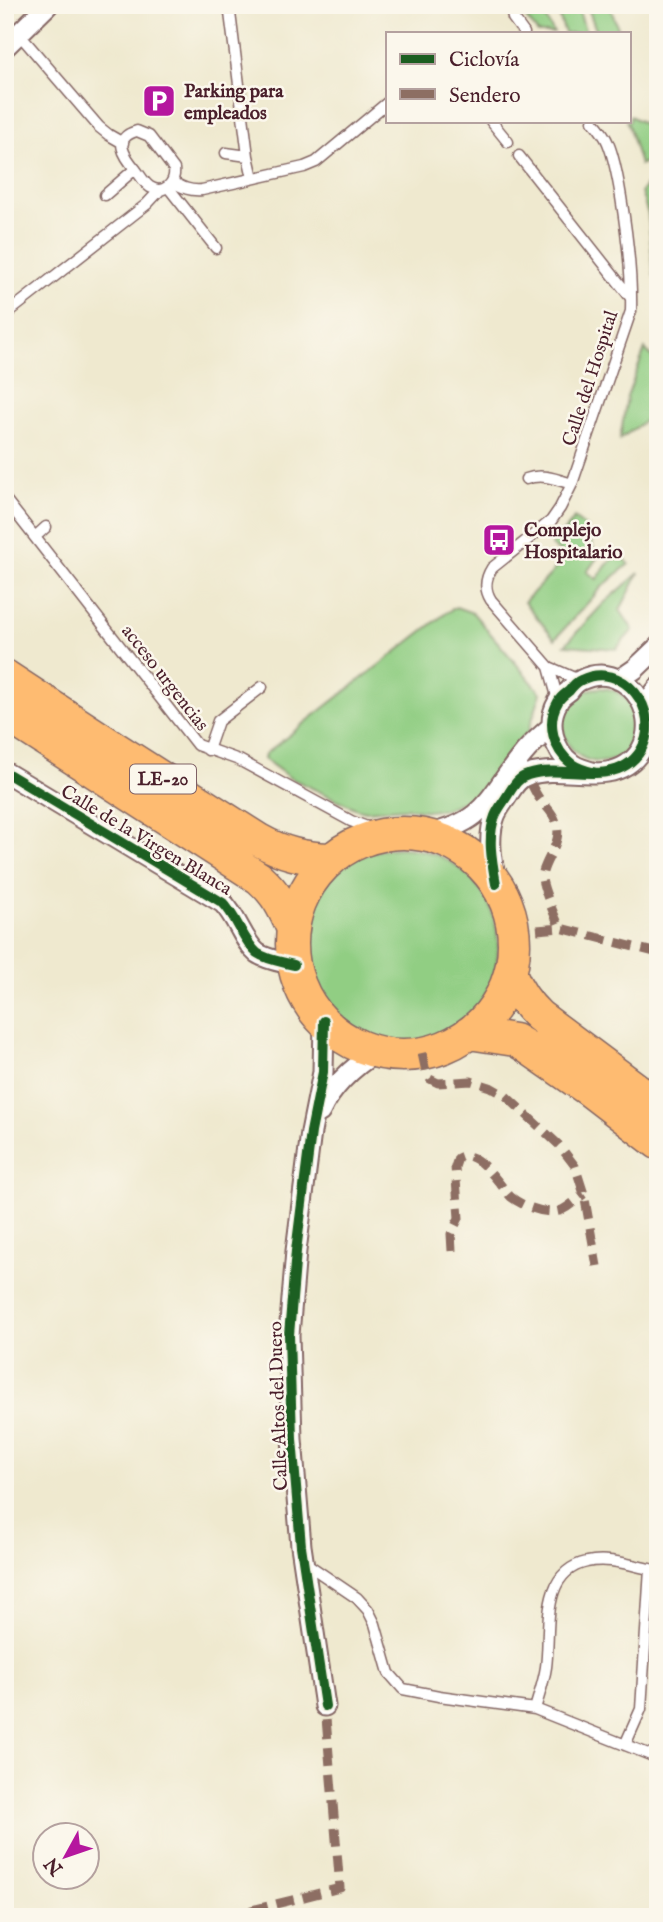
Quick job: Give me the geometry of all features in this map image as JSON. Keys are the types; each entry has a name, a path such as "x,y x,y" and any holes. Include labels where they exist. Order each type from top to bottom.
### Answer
{"highway":[{"name":"LE-20","path":"5,676 259,840 297,856 330,859"},
{"name":"LE-20","path":"5,714 259,878 271,888 280,901 293,929"},
{"name":"LE-20","path":"406,832 425,835 466,852 496,884 509,913 514,945 510,972 495,1006 469,1033 428,1052 398,1055 377,1051 340,1035 310,1004 300,986 294,965 293,929 297,909 316,874 330,859 356,842 386,834 406,832"},
{"path":"510,972 527,1004 539,1016 658,1105"},
{"path":"469,1033 515,1040 527,1046 658,1143"}],"street":[{"path":"12,41 48,5"},
{"path":"619,680 658,647"},
{"path":"496,884 492,861 492,830 496,814 515,784 528,775 561,771 596,773 620,769 631,762 645,742 648,718 645,705 636,692 619,680 594,676 580,681 558,700 553,712 552,726 554,740 570,763 596,773"},
{"path":"645,705 658,688"},
{"path":"425,835 447,831 483,809 523,754 552,726"},
{"name":"Calle de la Virgen Blanca","path":"5,772 223,903 258,953 272,960 294,965"},
{"name":"Calle Altos del Duero","path":"324,1021 323,1072 311,1132 289,1335 292,1438 303,1561 326,1706"},
{"name":"Calle Altos del Duero","path":"311,1132 326,1100 342,1080 377,1051"}],"lane":[{"path":"229,5 248,156 254,178"},
{"path":"510,5 513,18 523,32"},
{"path":"12,41 99,127 123,143"},
{"path":"5,315 167,186 175,173 174,169 149,136 132,132 126,136 123,143 124,154 150,187 167,186 192,191 202,190 316,162 386,104"},
{"path":"492,122 508,142"},
{"name":"Calle del Hospital","path":"580,681 549,667 491,600 486,592 486,583 492,568 551,521 560,508 572,484 631,311 626,226 619,184 610,146 594,122"},
{"path":"226,153 248,156"},
{"path":"519,156 631,299"},
{"path":"105,195 135,169"},
{"path":"167,186 216,248"},
{"path":"526,479 544,476 572,484"},
{"name":"acceso urgencias","path":"5,499 197,746 239,760 351,821 386,834"},
{"path":"34,537 46,527"},
{"name":"Calle del Hospital","path":"549,667 558,700"},
{"path":"208,750 218,721 261,687"},
{"path":"303,1561 357,1598 368,1611 389,1673 403,1689 535,1709 658,1758"},
{"path":"535,1709 546,1667 551,1596 560,1577 573,1566 588,1561 611,1561 650,1569 641,1709 625,1745"}],"green space":[{"path":"519,5 538,5 553,32 537,32 521,12"},
{"path":"555,5 577,5 586,32 565,32"},
{"path":"587,5 609,5 620,32 597,32"},
{"path":"632,117 649,126 651,159 640,165 627,122 632,122"},
{"path":"648,183 651,199 658,198 658,274 654,276 648,214 641,192"},
{"path":"645,349 658,363 658,411 620,439 627,397"},
{"path":"574,518 586,527 597,558 587,572 597,579 619,552 629,564 602,587 555,639 524,602 565,556 551,545"},
{"path":"639,573 620,610 633,630 616,649 565,645 603,604"},
{"path":"456,607 473,613 541,693 527,735 488,784 474,797 445,809 366,811 290,778 264,759 265,754"},
{"path":"600,688 621,694 631,704 637,725 631,746 621,756 600,762 579,756 569,746 563,725 569,704 579,694"},
{"path":"400,848 438,855 455,864 469,877 482,891 491,908 498,946 491,984 482,1001 469,1015 455,1028 438,1037 400,1044 362,1037 345,1028 331,1015 318,1001 309,984 302,946 309,908 318,891 331,877 345,864 362,855"}],"marked path":[{"path":"531,784 557,826 557,839 543,870 542,881 560,928"},
{"path":"537,930 560,928 658,953"},
{"path":"422,1053 430,1079 438,1083 471,1081 490,1087 506,1096 559,1145 575,1166 584,1194 597,1266"},
{"path":"452,1251 451,1234 459,1218 455,1167 458,1158 472,1157 480,1162 511,1197 535,1209 556,1212 584,1194"},
{"path":"224,1917 340,1888 325,1706"}],"cycle path":[{"path":"496,884 491,832 498,810 519,779 548,772 558,772 587,773 597,773 612,771 631,762 641,750 647,720 643,705 635,692 624,683 597,675 574,685 560,699 552,718 553,735 565,758 584,770 590,771 593,772 596,773"},
{"path":"5,772 223,903 257,953 294,965"},
{"path":"324,1021 323,1072 311,1132 289,1335 292,1439 301,1546 325,1706"}],"place":[{"name":"Parking para empleados","path":"159,101"},
{"name":"Complejo Hospitalario","path":"499,540"}]}
